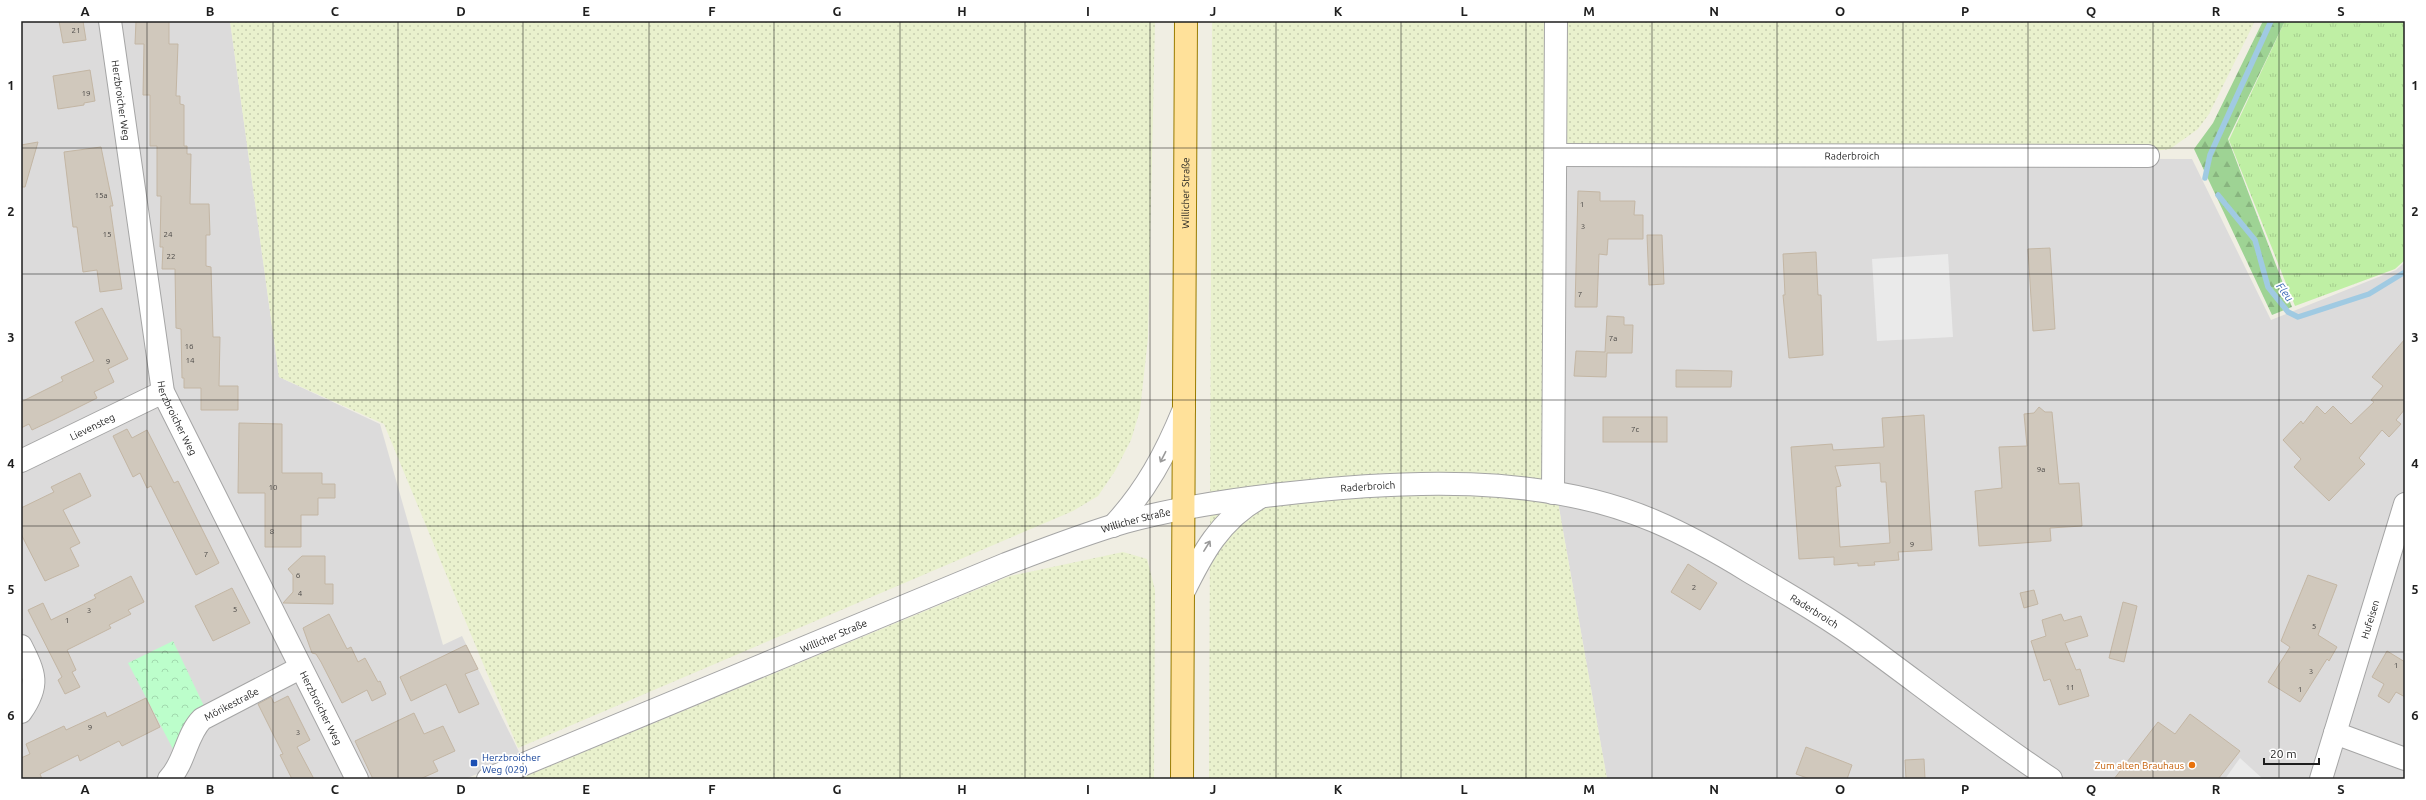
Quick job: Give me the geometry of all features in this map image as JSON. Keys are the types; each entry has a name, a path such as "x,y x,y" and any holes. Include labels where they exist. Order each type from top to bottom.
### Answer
{"main road":[{"name":"Willicher Straße","path":"1182,779 1186,21"}],"street":[{"name":"Herzbroicher Weg","path":"110,21 163,392 300,668 357,779"},
{"path":"1553,493 1556,21"},
{"name":"Raderbroich","path":"1556,155 2148,156"},
{"name":"Lievensteg","path":"21,461 163,392"},
{"path":"1113,526 1136,501 1153,476 1167,450 1184,409"},
{"name":"Raderbroich","path":"1184,508 1261,496 1334,488 1409,484 1492,487 1553,493 1596,501 1632,512 1675,530 1776,587 1870,648 2050,779"},
{"path":"1183,593 1200,560 1216,534 1236,513 1261,496"},
{"name":"Hufeisen","path":"2320,779 2400,533 2405,504"},
{"name":"Willicher Straße","path":"488,779 1006,564 1113,526 1184,508"},
{"path":"21,646 32,670 34,682 33,693 21,712"},
{"name":"Mörikestraße","path":"169,779 178,767 196,727 202,719 300,668"},
{"path":"2335,733 2405,759"}],"shaded area":[{"path":"21,21 230,21 279,377 380,424 443,645 462,636 521,756 465,779 21,779"},
{"path":"1559,158 2192,159 2271,320 2396,270 2405,262 2405,779 1607,779 1559,508"},
{"path":"1948,254 1953,337 1877,341 1872,259"},
{"path":"2240,758 2263,779 2225,779"}],"green space":[{"path":"230,21 1155,21 1148,338 1140,410 1131,440 1115,471 1098,496 1073,511 518,748 384,424 279,377"},
{"path":"1212,21 2255,21 2209,114 2198,129 2170,149 2154,151 1552,152 1548,246 1559,508 1607,779 1209,779"},
{"path":"2263,21 2285,21 2228,139 2292,307 2272,315 2194,149 2213,123"},
{"path":"2285,21 2405,21 2405,260 2395,269 2295,306 2229,140"},
{"path":"1123,552 1147,559 1155,590 1154,779 519,779 1010,576"},
{"path":"173,641 204,706 174,751 128,663"}],"building":[{"path":"59,21 83,21 86,40 63,43"},
{"path":"136,21 169,21 169,44 178,44 176,96 180,96 180,104 184,105 184,146 187,146 187,154 191,154 190,204 209,204 210,235 206,235 206,266 211,267 213,337 220,337 219,386 238,386 238,410 201,410 201,388 184,388 184,378 182,378 181,329 176,328 175,269 162,269 163,247 160,247 161,196 157,196 157,146 150,146 150,95 143,95 144,44 135,44"},
{"path":"90,70 95,101 84,103 84,105 58,109 53,76"},
{"path":"38,142 25,187 21,187 21,145"},
{"path":"101,147 113,206 110,206 122,289 100,292 97,270 83,272 77,227 73,227 64,152"},
{"path":"1578,191 1600,192 1600,201 1635,201 1634,215 1643,215 1643,239 1608,239 1607,255 1599,254 1597,307 1575,307"},
{"path":"1647,235 1662,235 1664,284 1649,285"},
{"path":"2050,248 2055,329 2033,331 2028,249"},
{"path":"1816,252 1818,295 1821,295 1823,355 1789,358 1783,295 1785,295 1783,254"},
{"path":"102,308 128,359 108,369 114,382 94,392 97,398 55,419 32,430 29,424 21,428 21,402 63,381 61,377 94,361 75,322"},
{"path":"1607,316 1624,317 1624,325 1633,325 1632,353 1607,353 1606,377 1574,376 1576,351 1605,352"},
{"path":"2405,339 2405,409 2396,420 2401,424 2389,437 2382,430 2359,458 2365,464 2329,501 2294,467 2301,459 2283,440 2301,421 2303,424 2317,406 2325,414 2333,406 2351,424 2374,402 2371,400 2383,386 2372,377"},
{"path":"1676,370 1732,371 1731,387 1676,387"},
{"path":"2039,407 2045,412 2052,412 2059,484 2079,483 2082,526 2050,528 2051,541 1979,546 1975,491 2002,488 1999,447 2027,446 2024,414 2034,413"},
{"path":"1924,415 1932,550 1898,552 1899,560 1874,562 1875,565 1858,566 1858,563 1834,565 1834,557 1799,559 1791,447 1832,444 1833,450 1884,447 1882,418","holes":["1880,463 1881,482 1886,482 1890,543 1840,547 1836,487 1841,486 1835,466"]},
{"path":"1603,417 1667,417 1667,442 1603,442"},
{"path":"239,423 282,424 282,473 322,473 322,484 335,484 335,498 318,498 318,515 301,515 301,547 265,547 265,493 238,493"},
{"path":"127,429 132,438 147,430 174,483 178,481 219,563 196,575 151,486 147,488 140,473 133,477 113,436"},
{"path":"80,473 91,496 63,510 80,543 70,548 79,566 45,581 21,534 21,508 54,492 51,487"},
{"path":"302,556 325,556 325,584 333,584 333,604 283,603 293,592 293,575 288,569"},
{"path":"1688,564 1717,583 1700,610 1671,592"},
{"path":"2308,575 2337,585 2318,635 2337,647 2329,661 2327,659 2300,702 2268,682 2290,647 2281,641"},
{"path":"131,576 144,602 128,610 131,614 109,625 111,628 67,650 76,670 72,672 80,687 65,694 58,680 62,677 28,610 43,603 51,620 96,598 94,595"},
{"path":"232,588 250,623 213,641 195,606"},
{"path":"2034,590 2038,604 2024,608 2020,593"},
{"path":"2123,602 2137,606 2124,662 2109,658"},
{"path":"329,614 347,649 351,647 358,662 365,658 378,682 380,681 386,694 372,701 367,690 342,703 321,662 316,654 312,653 303,628"},
{"path":"2061,614 2064,621 2081,616 2088,636 2065,643 2076,670 2080,669 2089,696 2059,705 2050,679 2044,681 2031,641 2046,636 2042,620"},
{"path":"466,645 478,669 465,674 479,704 459,713 446,684 411,701 400,677"},
{"path":"2387,651 2405,662 2405,697 2396,692 2389,703 2378,696 2384,684 2372,677"},
{"path":"288,696 310,740 297,747 314,779 292,779 280,755 283,754 258,704 271,697 274,703"},
{"path":"146,698 160,727 122,746 119,741 80,761 78,755 40,774 42,779 21,779 21,758 30,754 26,744 64,726 66,730 105,712 107,717"},
{"path":"414,713 424,734 443,726 455,751 433,761 438,771 420,779 373,779 355,741"},
{"path":"2190,714 2240,751 2218,779 2114,779 2158,722 2175,734"},
{"path":"1806,747 1852,765 1847,779 1810,779 1796,774"},
{"path":"1924,759 1925,779 1906,779 1905,760"}],"waterway":[{"name":"Fleu","path":"2205,178 2210,155 2271,21"},
{"name":"Fleu","path":"2218,195 2255,240 2268,287 2288,312 2298,317 2369,294 2405,272"}],"place":[{"name":"Herzbroicher Weg (029)","path":"474,763"},
{"name":"Zum alten Brauhaus","path":"2192,765"}]}
